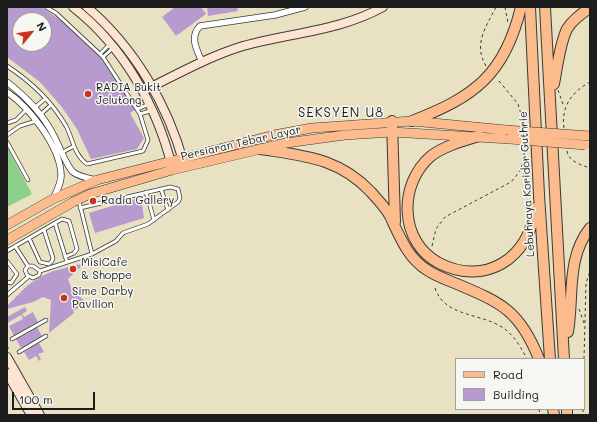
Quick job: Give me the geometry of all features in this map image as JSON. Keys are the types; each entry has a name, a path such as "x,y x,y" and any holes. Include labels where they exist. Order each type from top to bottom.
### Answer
{"highway":[{"path":"412,121 456,102 476,89 491,73 505,51 516,26 521,7"},
{"name":"Lebuhraya Koridor Guthrie","path":"530,7 539,194 550,358"},
{"path":"545,7 552,104 564,356"},
{"path":"552,104 557,64 567,29 578,17 590,8"},
{"path":"392,121 396,230"},
{"path":"479,136 452,145 432,156 415,176 409,191 408,216 413,233 426,252 438,262 467,271 485,270 499,265 519,250 525,240 533,222 535,203 539,194"},
{"path":"261,149 302,154 342,168 356,177 381,203 410,255 426,270 494,300 514,315 530,337 539,358"},
{"path":"564,356 569,327 571,288 575,258 585,234 590,228"}],"main road":[{"name":"Persiaran Tebar Layar","path":"7,225 53,199 97,180 171,166 274,135 312,128 392,121 412,121 590,136"},
{"name":"Persiaran Tebar Layar","path":"183,163 286,143 345,135 392,132 479,136 587,146"},
{"name":"Persiaran Tebar Layar","path":"7,240 79,204 90,194 171,166"}],"street":[{"path":"73,7 112,45 143,91 151,107 171,166"},
{"path":"87,7 106,24 124,44 152,87 164,111 183,163"},
{"path":"202,62 194,42 196,30 200,26 205,24 275,16 305,7"},
{"path":"143,91 202,62 244,46 339,24 383,7"},
{"path":"7,82 40,115 53,133 69,167 74,173 97,180"},
{"path":"7,92 27,110 36,121 54,150 61,172 61,177 53,199"},
{"path":"7,357 40,415"},
{"path":"7,373 31,415"}],"lane":[{"path":"7,66 25,78 51,105 66,127 81,160 87,164 143,151 148,140 138,109 103,57 56,13 46,7"},
{"path":"100,54 112,45"},
{"path":"103,57 112,45"},
{"path":"34,108 46,99"},
{"path":"40,115 51,105"},
{"path":"138,109 151,107"},
{"path":"140,114 151,107"},
{"path":"7,123 22,115 27,110"},
{"path":"7,135 16,129 36,121"},
{"path":"11,122 16,129"},
{"path":"7,142 28,180"},
{"path":"63,152 74,146"},
{"path":"7,295 28,277 36,277 39,275 40,271 92,254 116,241 123,233 144,226 154,220 178,202 180,195 176,188 161,189 79,204 92,254"},
{"path":"161,189 168,210"},
{"path":"146,192 154,220"},
{"path":"7,250 62,219 69,221 77,249 74,254 65,257"},
{"path":"55,223 67,262"},
{"path":"29,238 40,262 49,264 53,258 44,230"},
{"path":"15,246 28,266"},
{"path":"7,262 17,274 11,283 7,282"},
{"path":"28,266 35,266 40,271"},
{"path":"28,266 25,270 28,277"},
{"path":"12,339 46,320"},
{"path":"20,352 46,336"}],"path":[{"path":"486,66 480,52 479,43 496,7"},
{"path":"499,81 518,104 524,130"},
{"path":"564,107 574,93 590,82"},
{"path":"558,89 564,107 564,133"},
{"path":"432,246 436,229 445,217 510,182 523,167 525,159 524,144"},
{"path":"566,147 567,154 575,162 590,168"},
{"path":"523,167 528,185 539,194"},
{"path":"584,358 586,282 590,271"},
{"path":"435,288 437,295 445,305 454,310 490,322 507,331 526,358"}],"green space":[{"path":"7,147 32,194 7,207"}],"building":[{"name":"RADIA Bukit Jelutong","path":"7,7 41,7 48,12 12,12 12,52 52,52 52,14 62,21 105,62 135,110 130,113 144,138 137,149 91,159 77,129 61,106 40,82 7,57"},
{"path":"175,7 201,7 206,14 176,36 162,17"},
{"path":"207,7 237,7 238,11 208,16"},
{"path":"141,197 144,218 95,233 89,213"},
{"name":"Sime Darby Pavilion","path":"85,263 68,279 72,290 87,303 73,311 74,313 49,333 51,300 43,297 33,302 7,309 7,306 28,285 42,276 53,271"},
{"path":"25,307 27,311 22,314 24,317 33,312 38,322 30,326 32,330 37,327 42,336 31,343 33,346 39,343 44,352 38,354 41,359 39,361 36,356 29,360 24,352 31,348 29,344 21,348 16,339 30,332 28,328 14,336 9,326 23,319 21,315 7,323 7,317"}],"place":[{"name":"RADIA Bukit Jelutong","path":"88,94"},
{"name":"Radia Gallery","path":"93,201"},
{"name":"MisiCafe & Shoppe","path":"73,269"},
{"name":"Sime Darby Pavilion","path":"64,298"}],"district":[{"name":"SEKSYEN U8","path":"341,113"}]}
